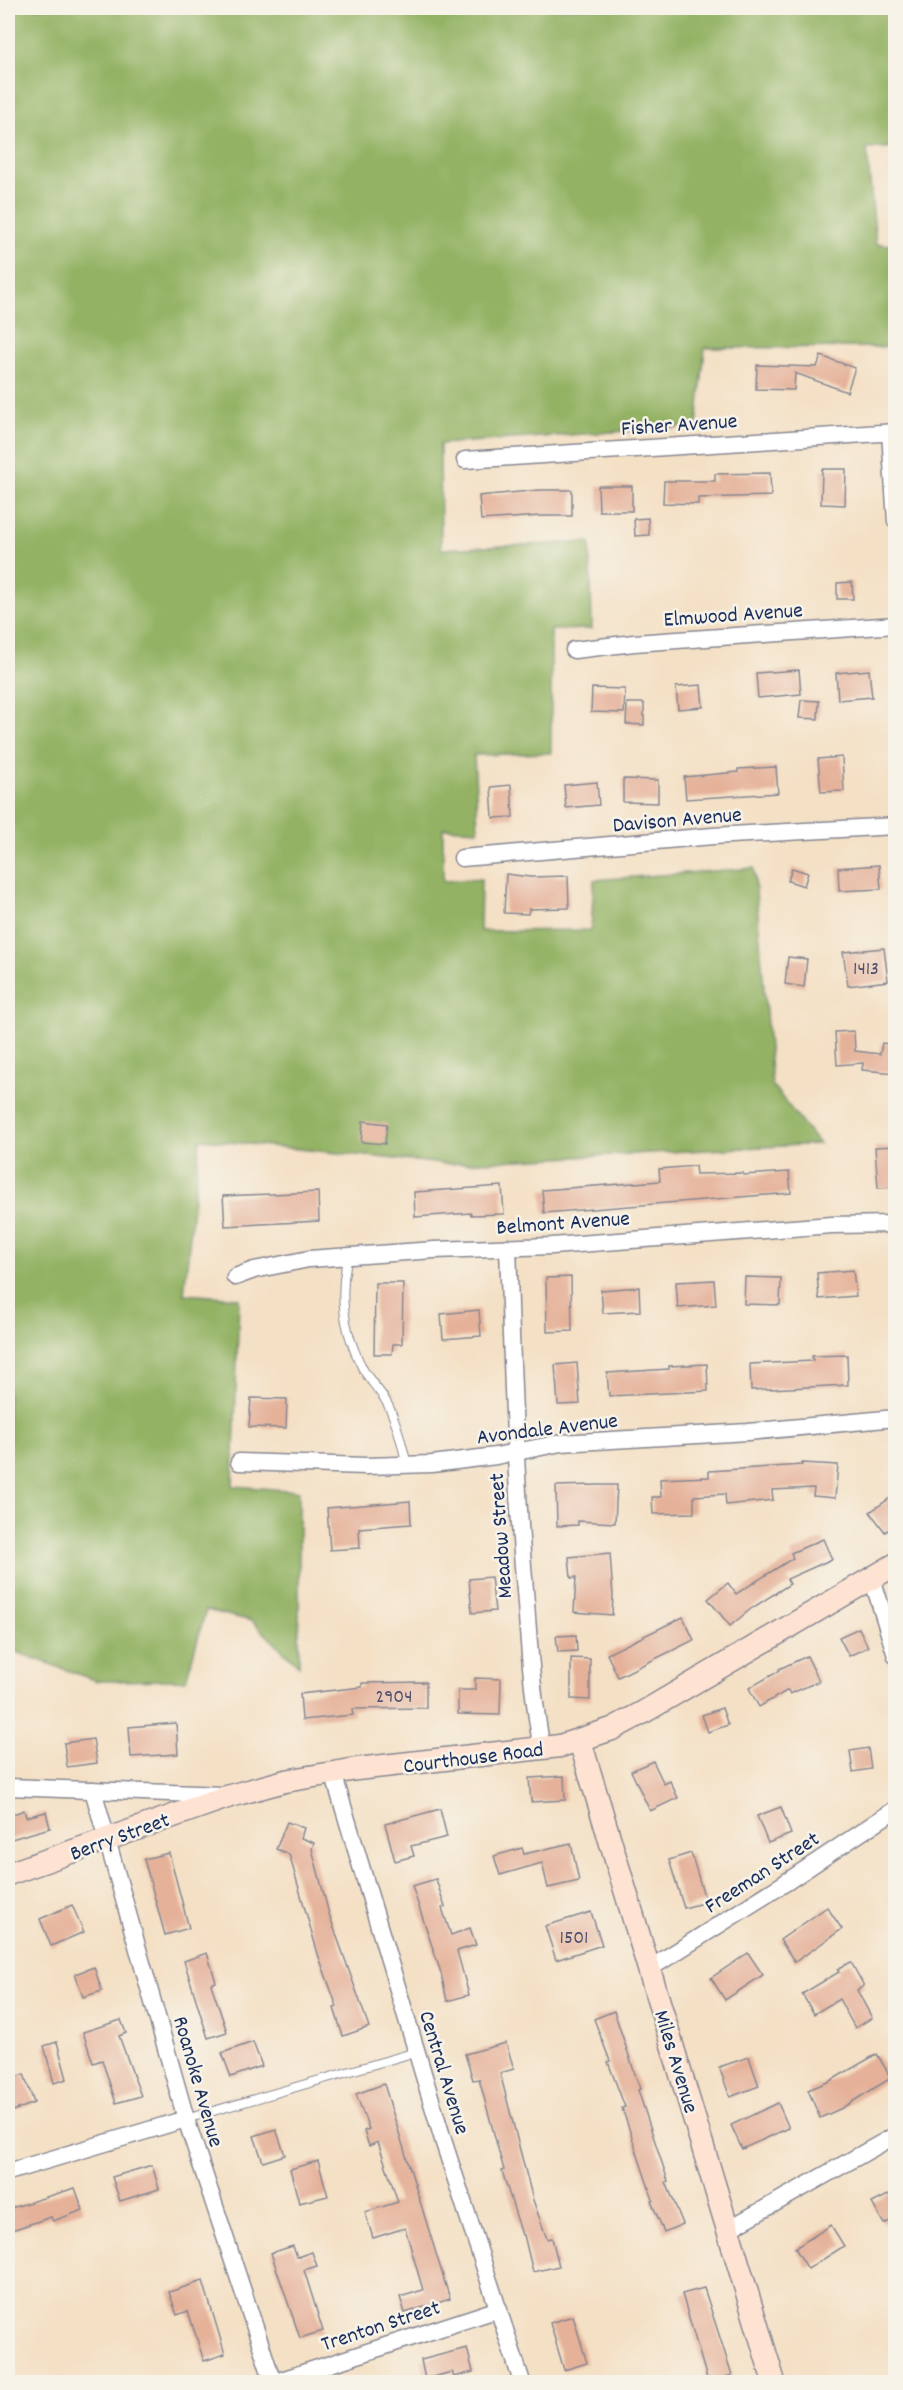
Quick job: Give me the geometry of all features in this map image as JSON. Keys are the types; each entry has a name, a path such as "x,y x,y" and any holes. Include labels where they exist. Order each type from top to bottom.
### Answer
{"street":[{"name":"Fisher Avenue","path":"465,460 893,432"},
{"path":"893,432 896,521"},
{"name":"Elmwood Avenue","path":"574,650 679,640 896,625"},
{"name":"Davison Avenue","path":"462,858 713,836 896,826"},
{"name":"Belmont Avenue","path":"235,1277 281,1264 348,1257 832,1225 896,1224"},
{"name":"Meadow Street","path":"508,1247 515,1451 535,1709 542,1748"},
{"name":"Avondale Avenue","path":"239,1462 407,1465 496,1456 561,1443 748,1432 896,1418"},
{"name":"Courthouse Road","path":"8,1787 230,1796 285,1781 333,1773 542,1748 580,1741 612,1729 642,1713 896,1564"},
{"path":"872,1578 896,1656"},
{"name":"Miles Avenue","path":"580,1741 774,2382"},
{"name":"Central Avenue","path":"333,1773 416,2052 522,2382"},
{"name":"Roanoke Avenue","path":"93,1790 186,2119 274,2382"},
{"name":"Berry Street","path":"8,1874 230,1796"},
{"name":"Freeman Street","path":"649,1969 896,1809"},
{"path":"8,2172 186,2119"},
{"path":"728,2230 896,2135"},
{"name":"Trenton Street","path":"274,2382 499,2309"}],"lane":[{"path":"348,1257 342,1300 354,1347 364,1371 389,1407 397,1424 407,1465"},
{"path":"186,2119 416,2052"}],"green space":[{"path":"8,8 895,8 895,147 867,149 876,244 895,245 895,347 705,348 697,426 440,444 441,549 590,542 592,629 551,630 551,753 474,755 478,830 443,828 443,881 481,879 480,931 591,930 594,880 754,868 772,1085 819,1144 445,1164 200,1139 184,1294 239,1298 233,1486 299,1491 299,1666 252,1621 206,1610 186,1680 97,1681 8,1649"}],"building":[{"path":"821,356 855,368 847,392 795,373 794,390 756,389 757,365 817,367"},
{"path":"822,469 846,469 845,505 821,504"},
{"path":"770,473 771,496 698,498 698,504 663,503 664,481 715,481 715,474"},
{"path":"598,486 632,486 632,511 599,511"},
{"path":"540,490 572,490 572,516 481,520 479,496"},
{"path":"648,518 649,535 635,536 634,519"},
{"path":"852,582 853,599 837,599 837,583"},
{"path":"799,670 801,694 758,698 756,673"},
{"path":"869,670 872,697 838,700 836,673"},
{"path":"701,685 703,707 678,709 676,687"},
{"path":"592,688 625,689 624,713 591,712"},
{"path":"801,700 819,701 818,719 799,718"},
{"path":"627,703 644,703 644,725 626,724"},
{"path":"842,757 844,791 821,792 818,759"},
{"path":"776,767 778,793 686,799 684,777 738,772 738,769"},
{"path":"623,779 658,780 658,803 623,802"},
{"path":"597,782 599,805 566,808 564,785"},
{"path":"511,785 513,817 493,818 491,787"},
{"path":"879,865 881,889 839,891 838,868"},
{"path":"792,868 808,873 804,886 788,881"},
{"path":"506,874 530,877 568,876 569,908 529,909 528,914 504,913"},
{"path":"884,948 888,981 848,986 843,952"},
{"path":"788,957 807,959 804,987 785,984"},
{"path":"854,1031 855,1051 880,1054 882,1043 896,1045 896,1073 862,1070 863,1063 837,1065 835,1032"},
{"path":"363,1121 387,1124 385,1144 361,1142"},
{"path":"896,1146 896,1187 878,1188 875,1147"},
{"path":"695,1166 696,1174 743,1173 743,1175 789,1172 791,1193 544,1213 542,1190 660,1181 659,1169"},
{"path":"502,1186 504,1214 471,1215 471,1213 415,1217 414,1192"},
{"path":"318,1192 319,1221 225,1226 223,1196"},
{"path":"853,1270 856,1296 819,1299 817,1273"},
{"path":"571,1277 572,1331 547,1332 546,1278"},
{"path":"745,1277 781,1278 780,1305 744,1304"},
{"path":"714,1280 716,1305 678,1308 676,1282"},
{"path":"375,1283 403,1283 402,1344 393,1344 392,1354 374,1354"},
{"path":"639,1287 640,1311 603,1313 601,1290"},
{"path":"479,1310 481,1336 443,1339 441,1314"},
{"path":"847,1355 848,1385 751,1390 750,1364 813,1361 812,1356"},
{"path":"577,1363 580,1404 558,1405 555,1365"},
{"path":"707,1364 708,1391 609,1396 607,1373"},
{"path":"251,1398 287,1399 286,1428 249,1427"},
{"path":"802,1463 838,1465 835,1498 813,1496 814,1488 772,1490 773,1500 726,1505 725,1494 694,1496 694,1513 653,1514 652,1497 661,1497 660,1479 709,1477 709,1471 802,1465"},
{"path":"617,1485 615,1523 578,1521 578,1525 557,1526 556,1486"},
{"path":"896,1494 896,1525 885,1532 870,1512"},
{"path":"410,1501 411,1524 359,1528 360,1548 330,1550 327,1508"},
{"path":"823,1539 832,1559 787,1579 790,1584 752,1608 730,1626 708,1599 728,1583 736,1594 793,1558 791,1553"},
{"path":"610,1553 612,1615 574,1612 576,1577 571,1578 569,1557"},
{"path":"491,1577 495,1611 472,1613 469,1579"},
{"path":"683,1617 694,1640 618,1677 607,1654"},
{"path":"859,1628 868,1647 849,1656 839,1637"},
{"path":"576,1635 577,1651 558,1652 556,1636"},
{"path":"807,1656 819,1681 790,1694 788,1690 759,1707 749,1688 779,1669"},
{"path":"571,1658 590,1659 590,1700 571,1699"},
{"path":"475,1678 501,1679 500,1715 458,1714 458,1690 475,1690"},
{"path":"426,1682 426,1708 352,1709 353,1715 302,1720 300,1694 362,1687 362,1683"},
{"path":"722,1708 728,1725 708,1732 702,1715"},
{"path":"176,1723 178,1754 131,1757 129,1727"},
{"path":"93,1739 97,1763 67,1767 64,1743"},
{"path":"868,1748 871,1769 853,1772 850,1751"},
{"path":"653,1761 664,1784 670,1781 678,1798 650,1811 631,1771"},
{"path":"564,1776 565,1800 531,1802 529,1778"},
{"path":"781,1807 791,1834 768,1843 757,1816"},
{"path":"440,1809 447,1837 411,1846 414,1856 395,1861 385,1824"},
{"path":"24,1810 26,1817 46,1812 50,1828 8,1840 8,1816"},
{"path":"287,1822 304,1828 301,1838 314,1843 312,1849 329,1914 369,2027 343,2036 334,2008 337,2007 318,1954 289,1854 276,1849"},
{"path":"571,1843 579,1881 548,1888 542,1863 500,1875 494,1856 522,1848 524,1854"},
{"path":"169,1853 189,1928 165,1935 144,1859"},
{"path":"691,1853 706,1902 684,1908 669,1860"},
{"path":"436,1879 451,1935 470,1928 476,1945 457,1951 469,1995 447,2001 441,1973 412,1886"},
{"path":"72,1905 84,1932 51,1946 40,1919"},
{"path":"827,1907 842,1929 795,1962 780,1940"},
{"path":"591,1912 602,1945 556,1960 545,1926"},
{"path":"207,1953 216,1982 211,1984 227,2032 208,2038 184,1961"},
{"path":"748,1953 763,1975 725,2000 711,1978"},
{"path":"851,1962 864,1986 857,1990 872,2018 855,2028 839,1999 814,2014 802,1994 839,1972 837,1969"},
{"path":"94,1967 102,1991 83,1997 75,1974"},
{"path":"614,2011 668,2181 666,2182 683,2224 664,2232 651,2201 653,2200 622,2108 625,2107 594,2019"},
{"path":"121,2020 126,2033 119,2036 141,2096 116,2103 102,2060 93,2063 83,2032"},
{"path":"57,2042 67,2079 54,2083 44,2046"},
{"path":"253,2042 262,2066 231,2077 222,2053"},
{"path":"506,2043 514,2069 500,2073 533,2200 547,2239 552,2238 559,2266 533,2272 524,2235 522,2235 502,2171 504,2170 479,2079 473,2080 465,2054"},
{"path":"877,2054 891,2078 842,2108 820,2118 808,2090 830,2081"},
{"path":"749,2057 759,2086 730,2097 719,2067"},
{"path":"24,2074 34,2103 8,2113 8,2080"},
{"path":"384,2084 450,2299 405,2313 400,2297 423,2290 405,2228 373,2238 365,2212 398,2202 378,2142 369,2146 364,2131 369,2129 356,2094"},
{"path":"778,2103 789,2128 742,2149 731,2125"},
{"path":"276,2129 285,2155 263,2162 254,2136"},
{"path":"318,2161 328,2196 299,2203 290,2169"},
{"path":"152,2165 159,2189 120,2201 112,2177"},
{"path":"75,2188 83,2210 53,2221 51,2217 12,2230 8,2209"},
{"path":"896,2191 896,2218 884,2224 872,2203"},
{"path":"831,2225 844,2246 808,2269 795,2248"},
{"path":"293,2246 297,2257 312,2252 317,2266 304,2270 323,2331 300,2338 271,2253"},
{"path":"203,2281 225,2354 204,2361 188,2311 177,2315 169,2292"},
{"path":"704,2288 732,2375 708,2382 682,2294"},
{"path":"573,2316 587,2363 564,2370 550,2323"},
{"path":"467,2348 473,2372 454,2377 452,2372 425,2379 421,2360"}]}
